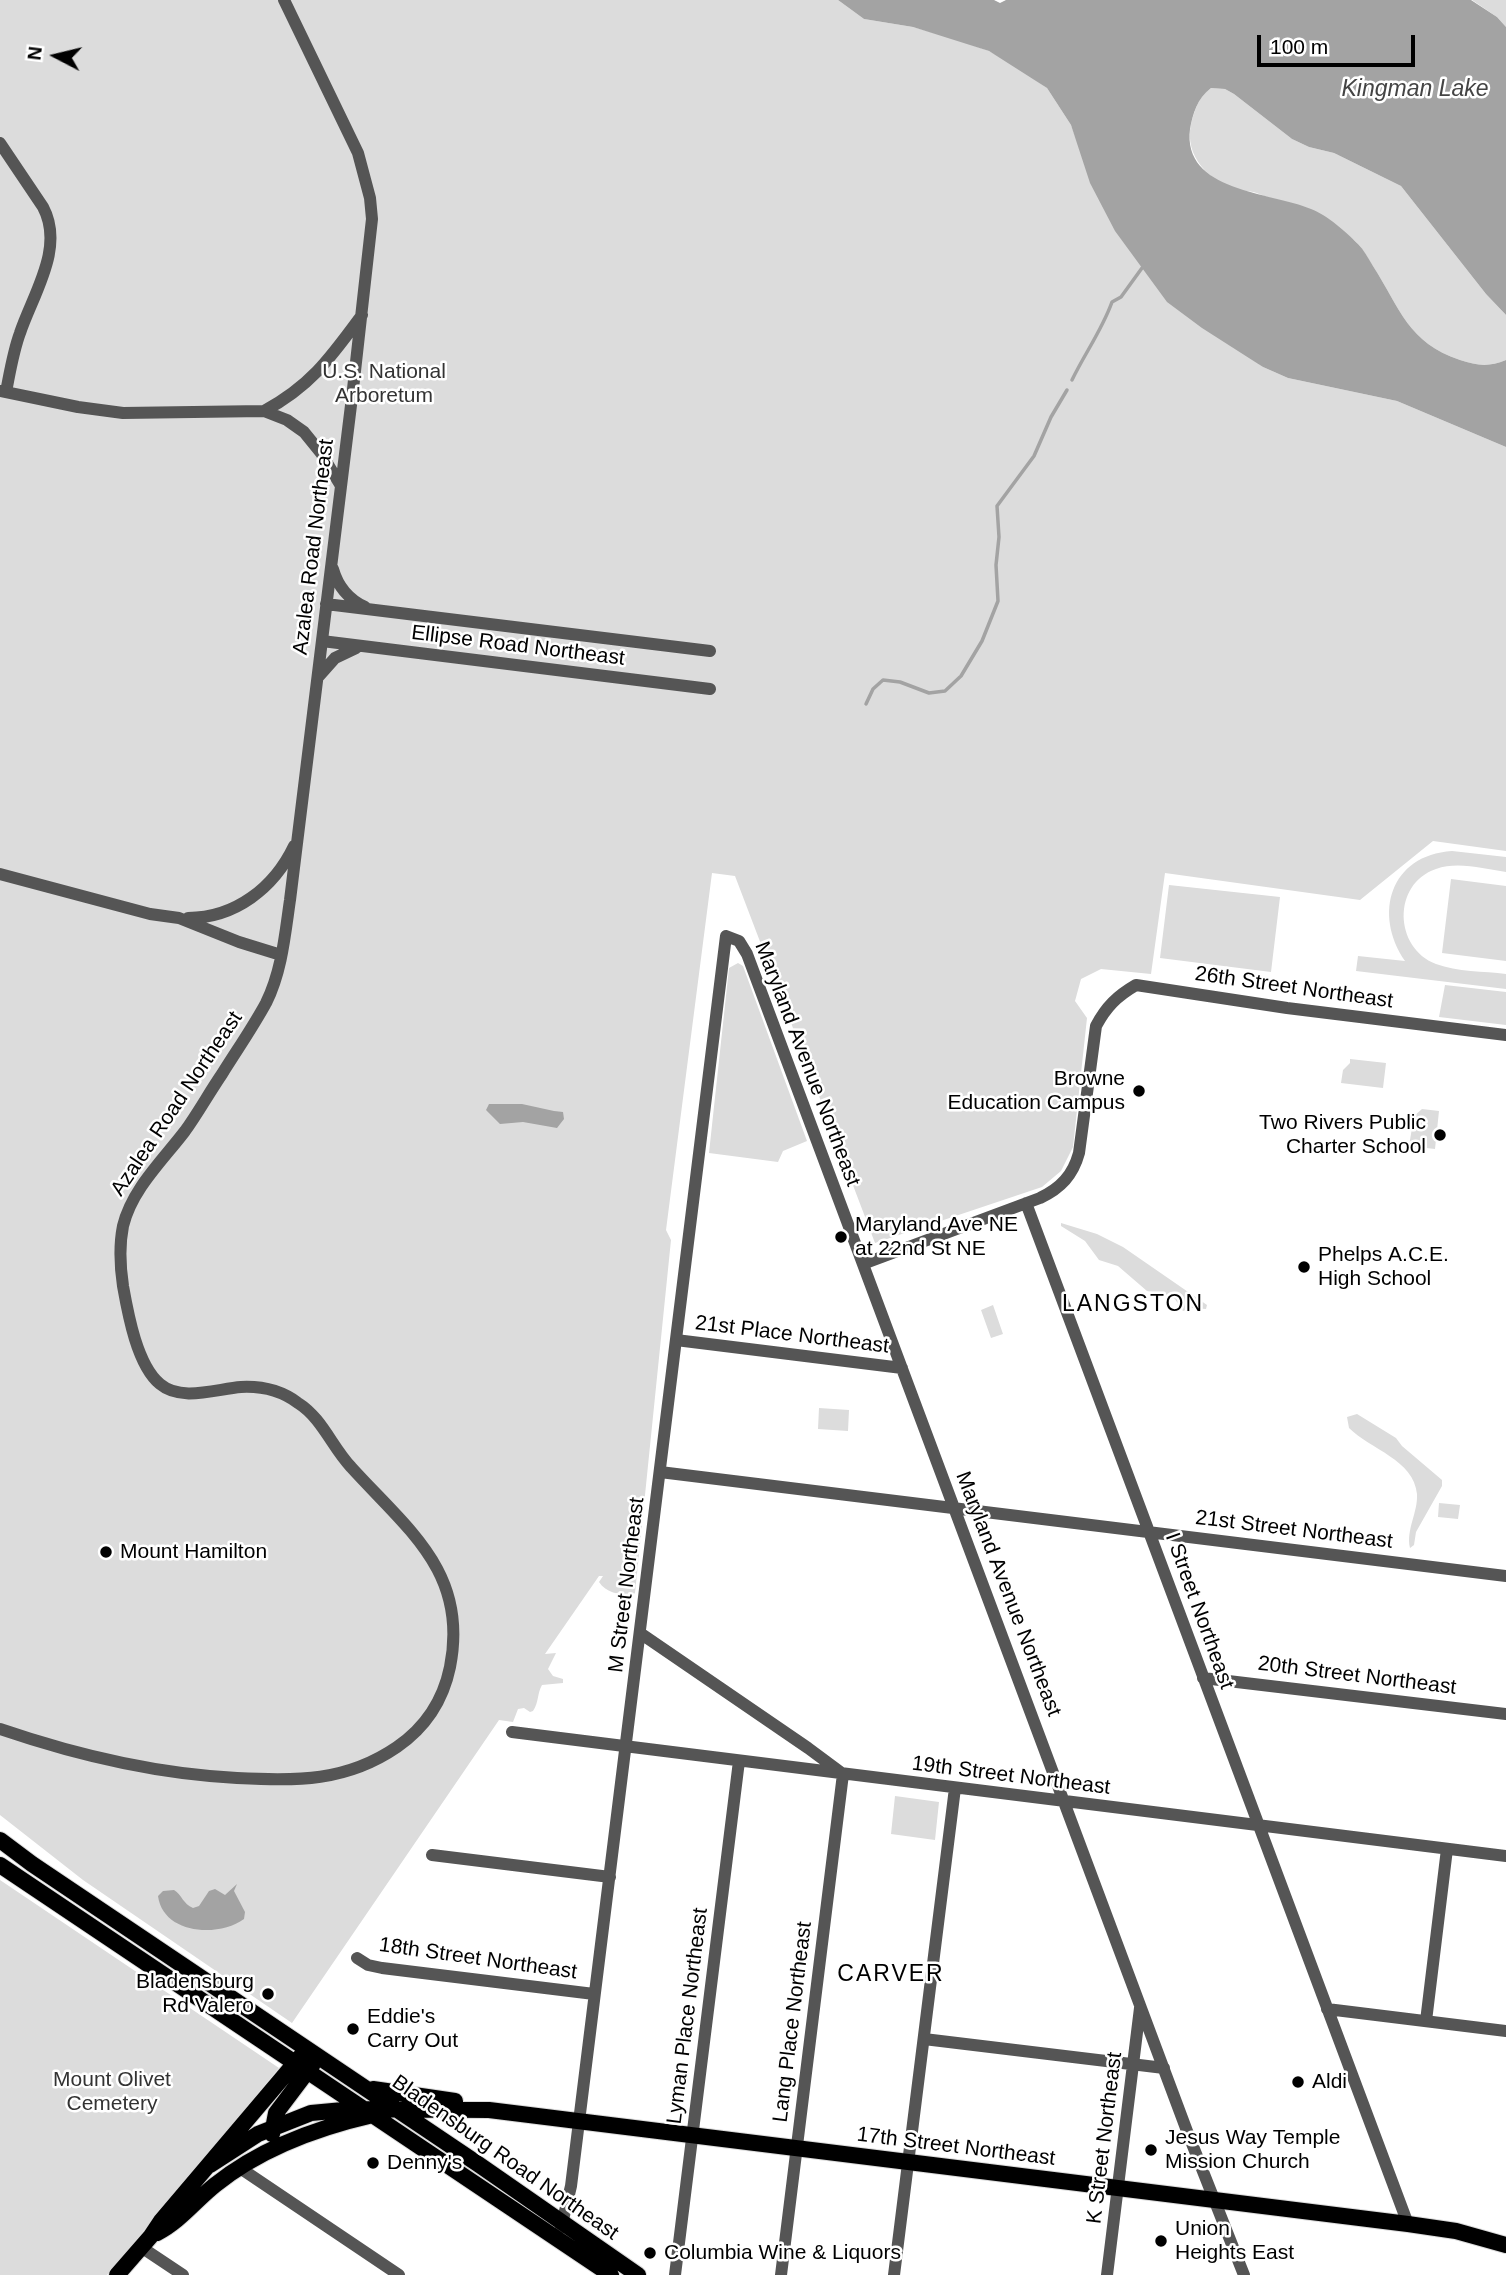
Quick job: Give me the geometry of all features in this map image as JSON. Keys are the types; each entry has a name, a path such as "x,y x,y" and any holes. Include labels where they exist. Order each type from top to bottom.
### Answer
{"main road":[{"name":"Bladensburg Road Northeast","path":"0,1840 400,2111 559,2230 606,2270 638,2275"},
{"name":"Bladensburg Road Northeast","path":"0,1865 366,2112 559,2230"},
{"path":"140,1958 150,1944"},
{"path":"179,1985 190,1970"},
{"path":"117,2275 209,2165 312,2053"},
{"path":"270,2150 276,2113 301,2068"},
{"path":"367,2088 453,2100 477,2109"},
{"name":"17th Street Northeast","path":"366,2112 477,2109 1408,2224 1456,2231 1506,2245"},
{"path":"209,2165 272,2127 311,2113 366,2112"},
{"path":"146,2241 168,2228 216,2184 270,2150 366,2112"}],"street":[{"name":"Azalea Road Northeast","path":"0,1729 94,1756 161,1771 233,1778 317,1778 345,1773 372,1761 398,1746 420,1728 431,1715 444,1690 451,1662 453,1640 449,1596 433,1562 399,1515 347,1463 310,1412 293,1399 262,1388 243,1387 184,1393 172,1391 160,1384 150,1373 142,1357 125,1297 120,1251 123,1226 143,1185 188,1127 259,1015 272,989 281,955 298,836 362,314 372,210 361,161 284,0"},
{"path":"0,143 43,208 52,235 45,267 15,348 3,392 123,413 264,411 287,420 304,432 321,453 341,487"},
{"path":"264,411 288,398 308,382 330,358 362,314"},
{"path":"331,564 343,592 371,610"},
{"path":"327,604 710,651"},
{"name":"Ellipse Road Northeast","path":"322,641 710,689"},
{"path":"317,680 335,658 344,652 365,647"},
{"name":"Azalea Road Northeast","path":"179,918 217,915 244,904 281,869 298,836"},
{"path":"0,874 150,914 179,918 239,942 281,955"},
{"name":"Maryland Avenue Northeast","path":"726,936 739,941 747,954 1140,2005 1244,2275"},
{"name":"M Street Northeast","path":"559,2230 579,2122 726,936"},
{"name":"26th Street Northeast","path":"1026,1203 1058,1188 1076,1164 1082,1142 1096,1026 1115,998 1136,985 1287,1008 1506,1035"},
{"path":"863,1264 1026,1203"},
{"name":"I Street Northeast","path":"1026,1203 1408,2224"},
{"name":"21st Place Northeast","path":"676,1340 902,1368"},
{"name":"21st Street Northeast","path":"660,1472 1506,1576"},
{"path":"640,1633 843,1774"},
{"name":"20th Street Northeast","path":"1203,1678 1506,1714"},
{"name":"19th Street Northeast","path":"512,1732 1506,1856"},
{"name":"Lyman Place Northeast","path":"675,2275 739,1761"},
{"name":"Lang Place Northeast","path":"781,2275 843,1774"},
{"path":"894,2275 956,1788"},
{"path":"1426,2021 1447,1849"},
{"path":"432,1855 610,1877"},
{"name":"18th Street Northeast","path":"357,1958 368,1965 382,1968 594,1994"},
{"name":"K Street Northeast","path":"1107,2275 1140,2005"},
{"path":"1327,2009 1506,2031"},
{"path":"924,2039 1164,2068"},
{"path":"240,2168 399,2275"},
{"path":"146,2241 183,2275"}],"green space":[{"name":"U.S. National Arboretum","path":"0,0 838,0 864,19 913,27 989,51 1047,88 1071,125 1081,152 1244,353 1263,367 1288,378 1397,401 1506,447 1506,851 1433,841 1360,900 1165,873 1151,974 1101,969 1081,979 1075,1001 1087,1018 1073,1147 1061,1171 1042,1187 875,1243 735,876 712,873 666,1230 671,1240 635,1593 631,1596 609,1591 599,1582 603,1576 599,1576 545,1654 556,1653 548,1669 553,1676 563,1679 563,1683 542,1685 533,1711 518,1709 513,1722 499,1720 292,2023 83,1880 0,1815"},
{"path":"1472,0 1506,0 1506,27 1497,17"},
{"path":"1211,88 1225,89 1234,94 1292,139 1309,147 1334,153 1401,186 1486,294 1506,315 1506,360 1489,365 1472,364 1442,353 1428,344 1407,322 1364,252 1349,236 1312,215 1257,193 1228,186 1209,174 1195,157 1190,136 1198,104"},
{"path":"1452,851 1506,857 1506,872 1453,866 1436,869 1422,877 1412,888 1406,901 1406,931 1412,945 1422,956 1444,967 1506,974 1506,989 1356,971 1358,956 1405,961 1395,943 1390,925 1389,907 1393,890 1401,875 1414,863 1431,855"},
{"path":"1451,879 1506,886 1506,961 1442,953"},
{"path":"1169,885 1280,897 1271,972 1160,958"},
{"path":"738,963 743,966 807,1141 783,1151 778,1162 709,1153 729,968"},
{"path":"1445,985 1506,992 1506,1025 1439,1017"},
{"path":"1350,1059 1386,1063 1383,1088 1341,1083 1343,1070 1350,1063"},
{"path":"1422,1109 1439,1111 1435,1149 1409,1146 1414,1116"},
{"path":"1061,1223 1097,1234 1123,1247 1207,1305 1206,1309 1192,1308 1183,1311 1175,1299 1168,1295 1147,1291 1118,1266 1099,1260 1085,1241 1061,1226"},
{"path":"993,1305 1003,1334 991,1338 981,1310"},
{"path":"819,1408 849,1410 848,1431 818,1429"},
{"path":"1357,1414 1396,1438 1442,1480 1442,1486 1416,1532 1414,1545 1410,1548 1417,1501 1414,1482 1400,1464 1349,1428 1347,1417"},
{"path":"1439,1503 1460,1505 1458,1519 1438,1517"},
{"path":"895,1796 939,1802 935,1840 891,1834"},
{"name":"Mount Olivet Cemetery","path":"0,1880 279,2068 107,2275 0,2275"}],"water":[{"name":"Kingman Lake","path":"838,0 994,0 1000,3 1006,0 1471,0 1497,17 1506,27 1506,315 1486,294 1401,186 1334,153 1309,147 1292,139 1225,89 1211,88 1202,97 1194,112 1190,129 1191,150 1200,166 1214,178 1253,193 1311,209 1348,234 1364,251 1407,322 1428,344 1442,353 1472,364 1489,365 1506,360 1506,447 1397,401 1288,378 1263,367 1202,328 1167,302 1115,231 1090,183 1071,125 1047,88 989,51 913,27 864,19"},
{"path":"489,1104 522,1104 563,1112 564,1119 557,1128 523,1122 500,1124 486,1110"},
{"path":"237,1884 234,1891 245,1912 244,1919 220,1929 193,1929 181,1925 162,1909 158,1896 163,1891 174,1890 193,1908 199,1906 209,1891 215,1889 225,1895"}],"waterway":[{"path":"1072,380 1112,302 1121,297 1142,268"},
{"path":"866,704 873,689 883,680 900,682 929,693 945,691 961,676 982,641 998,601 997,506 1034,456 1051,417 1067,390"}],"place":[{"name":"Browne Education Campus","path":"1139,1091"},
{"name":"Two Rivers Public Charter School","path":"1440,1135"},
{"name":"Maryland Ave NE at 22nd St NE","path":"841,1237"},
{"name":"Phelps A.C.E. High School","path":"1304,1267"},
{"name":"Mount Hamilton","path":"106,1552"},
{"name":"Bladensburg Rd Valero","path":"268,1994"},
{"name":"Eddie's Carry Out","path":"353,2029"},
{"name":"Aldi","path":"1298,2082"},
{"name":"Jesus Way Temple Mission Church","path":"1151,2150"},
{"name":"Denny's","path":"373,2163"},
{"name":"Union Heights East","path":"1161,2241"},
{"name":"Columbia Wine & Liquors","path":"650,2253"}],"district":[{"name":"LANGSTON","path":"1133,1305"},
{"name":"CARVER","path":"891,1975"}]}
